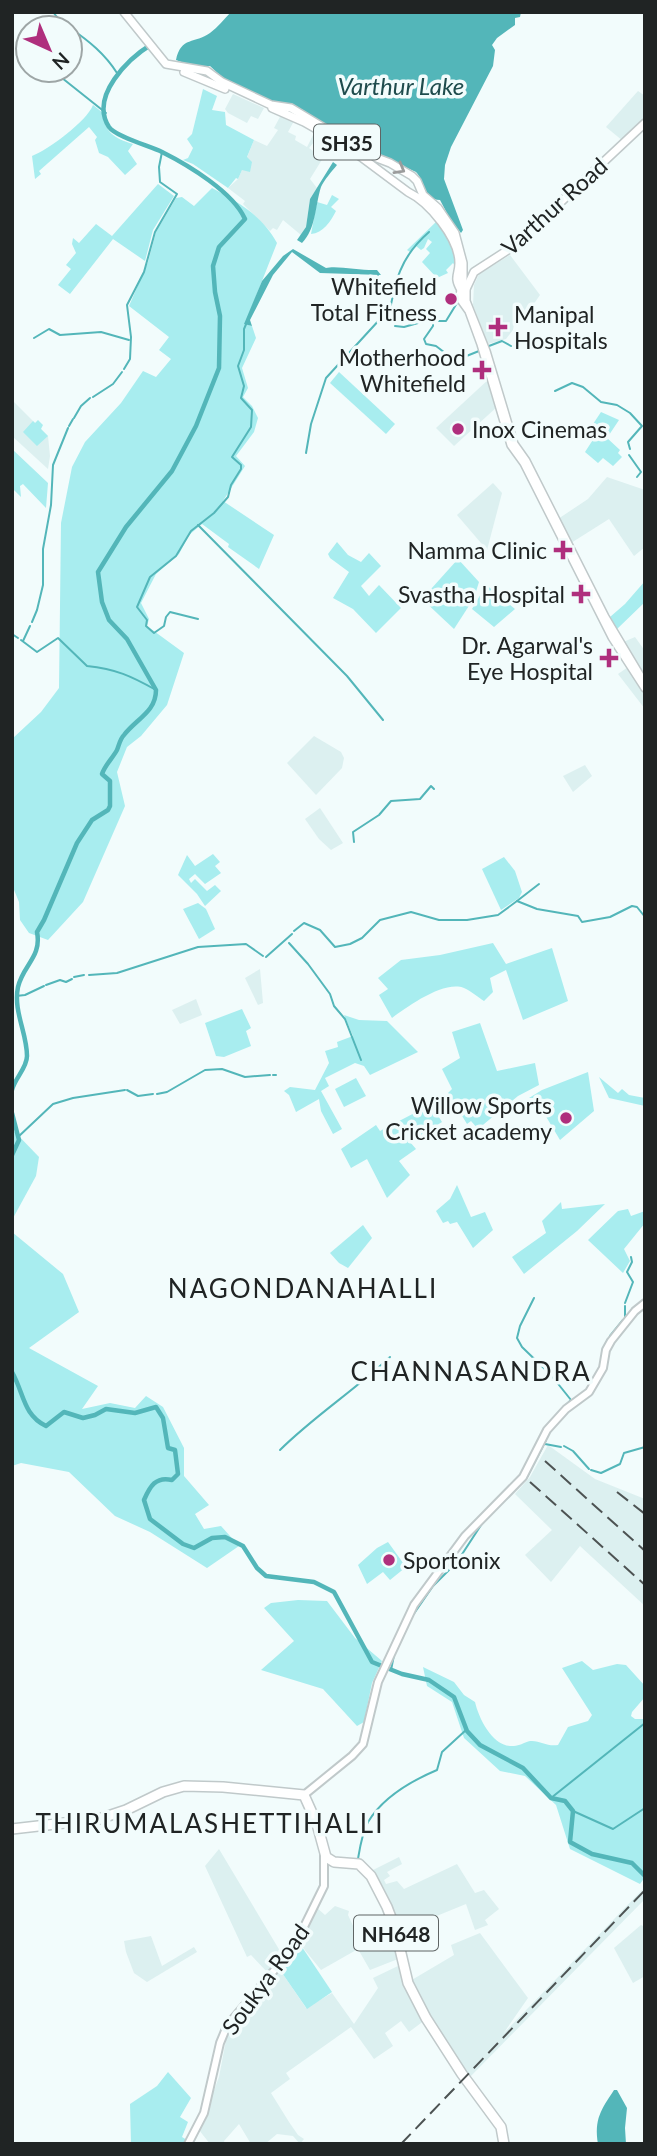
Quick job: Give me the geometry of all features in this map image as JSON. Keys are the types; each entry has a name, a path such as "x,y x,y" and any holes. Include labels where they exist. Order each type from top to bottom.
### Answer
{"highway":[{"path":"12,1829 99,1819 184,1786 223,1787 304,1795 318,1829 324,1854"},
{"name":"NH648","path":"324,1854 334,1862 359,1864 371,1876 395,1928 408,1983 430,2025 502,2127 504,2144"}],"main road":[{"path":"122,12 164,63"},
{"name":"SH35","path":"164,63 320,131 348,147 408,192 418,196 447,229 462,264"},
{"name":"SH35","path":"164,63 207,71 222,82 271,105 291,108 417,181 423,195 438,208 452,228 462,264 466,301 486,351 515,449"},
{"name":"Varthur Road","path":"464,290 474,272 514,246 645,125"},
{"name":"Varthur Road","path":"464,290 477,273 516,248 588,178"},
{"path":"462,264 474,272"},
{"name":"SH35","path":"464,290 459,297 469,311 481,344 509,439 526,461 630,665 645,686"},
{"path":"304,1795 363,1744 374,1692 413,1604 478,1521 523,1477 547,1430 598,1380 606,1369 610,1347 642,1307"},
{"path":"534,1454 562,1416 589,1396 598,1380"},
{"name":"Soukya Road","path":"188,2144 204,2113 220,2043 227,2026 294,1947 324,1886 324,1854"},
{"path":"324,1867 334,1862"}],"shaded area":[{"path":"203,89 217,96 212,110 225,112 226,125 254,140 247,157 252,162 250,172 242,170 238,179 228,188 183,160 188,158 193,148 187,139 192,134"},
{"path":"638,91 645,96 645,120 623,141 606,127"},
{"path":"233,94 264,108 258,119 251,116 247,123 228,113 225,109"},
{"path":"93,105 103,113 108,130 112,134 133,144 128,151 137,164 125,175 108,157 99,153 95,140 97,137 89,127 39,171 41,174 35,179 32,156 66,134 83,119"},
{"path":"281,115 294,121 288,132 307,147 314,133 319,136 309,148 323,158 310,179 317,188 310,199 306,227 301,235 283,220 277,230 273,228 270,231 243,204 245,201 228,188 238,179 254,140 267,146 278,130 274,128"},
{"path":"158,184 174,196 153,230 145,261 113,239 70,294 58,285 71,269 66,265 76,253 72,244 73,238 79,243 96,224 112,236"},
{"path":"212,188 249,211 277,243 245,324 252,326 256,338 242,368 248,388 243,397 258,418 254,432 236,456 245,466 223,501 274,535 259,569 202,524 189,535 179,554 156,574 141,603 149,619 147,626 184,653 167,705 141,736 127,747 117,772 125,806 83,902 48,940 29,933 20,920 19,902 12,885 12,739 41,712 59,688 61,523 72,467 85,442 121,403 143,371 156,377 171,359 159,350 169,337 129,306 148,262 156,232 176,198 182,197 194,206"},
{"path":"332,195 339,199 331,207 336,211 334,215 323,229 311,234 317,202 327,205"},
{"path":"437,221 446,231 459,265 455,266 453,263 446,270 448,273 437,278 422,262 430,253 426,249 432,242 428,239 421,250 416,246 410,252 407,250"},
{"path":"510,255 540,295 531,308 515,318 513,330 506,339 488,344 473,305 474,285 479,274"},
{"path":"339,372 395,424 386,434 330,383"},
{"path":"489,379 498,406 454,446 436,428"},
{"path":"12,400 48,436 48,469 12,436"},
{"path":"601,412 619,420 607,438 620,450 618,453 622,457 613,466 603,458 598,463 585,452 598,432 591,427"},
{"path":"38,420 43,425 41,429 48,436 37,446 23,432 33,421 35,423"},
{"path":"12,449 48,483 46,508 23,484 20,486 21,497 12,488"},
{"path":"607,477 645,490 645,547 634,556 609,519 571,543 558,519 588,499"},
{"path":"493,483 502,493 487,550 457,515"},
{"path":"337,542 348,555 361,562 369,553 381,566 361,586 369,596 379,585 401,608 376,633 353,609 333,598 349,572 328,554"},
{"path":"458,559 479,582 474,598 454,629 422,599"},
{"path":"645,581 645,602 617,629 610,617"},
{"path":"484,583 515,609 494,627 472,609"},
{"path":"635,637 645,651 645,709 618,674 634,663 621,643"},
{"path":"314,736 341,752 344,758 342,768 316,795 287,763"},
{"path":"585,765 592,776 573,792 563,776"},
{"path":"320,808 343,843 331,850 319,839 305,819"},
{"path":"213,854 220,862 215,866 221,873 205,884 195,874 189,879 191,883 195,879 207,891 215,885 221,891 205,906 178,875 187,855 195,866"},
{"path":"504,857 515,871 522,892 519,898 501,910 482,869"},
{"path":"198,903 206,909 215,929 199,939 183,909"},
{"path":"493,943 506,964 552,948 568,1001 523,1020 506,970 490,978 493,992 484,1001 464,988 446,988 426,996 392,1018 379,995 388,989 378,978 401,960 440,955"},
{"path":"260,969 263,1003 258,1005 245,978"},
{"path":"196,999 202,1015 180,1024 172,1010"},
{"path":"242,1009 251,1028 246,1031 251,1046 224,1057 216,1056 205,1023"},
{"path":"344,1015 359,1020 387,1021 418,1052 370,1075 364,1066 355,1063 325,1078 329,1086 321,1091 342,1129 333,1134 321,1111 319,1099 296,1112 289,1095 284,1091 290,1087 315,1090 329,1063 325,1051 338,1047 337,1042 353,1036"},
{"path":"480,1023 497,1071 535,1063 539,1085 518,1096 478,1129 471,1121 467,1124 448,1093 452,1089 442,1069 460,1058 452,1032"},
{"name":"Willow Sports Cricket academy","path":"588,1072 594,1111 560,1140 535,1098 529,1098"},
{"path":"599,1077 618,1093 622,1089 629,1095 645,1098 645,1106 609,1098"},
{"path":"356,1078 366,1096 344,1107 335,1089"},
{"path":"447,1096 451,1106 437,1114 442,1122 410,1142 416,1149 399,1161 410,1175 387,1198 367,1159 351,1168 341,1149 376,1125 380,1131"},
{"path":"12,1129 39,1157 36,1176 12,1220"},
{"path":"457,1185 471,1217 485,1212 493,1230 473,1248 457,1222 443,1223 436,1211 450,1199"},
{"path":"561,1202 562,1209 605,1204 577,1231 524,1274 512,1257 546,1233 542,1221"},
{"path":"628,1209 631,1216 645,1211 645,1223 624,1249 630,1261 623,1273 588,1240 618,1211"},
{"path":"363,1225 372,1238 348,1268 330,1253"},
{"path":"12,1232 63,1274 79,1312 29,1348 98,1386 82,1409 110,1403 135,1408 146,1396 163,1407 184,1448 184,1476 209,1505 195,1514 204,1529 221,1526 239,1546 207,1568 150,1532 115,1516 69,1472 21,1463 12,1466"},
{"path":"548,1445 595,1479 645,1499 645,1606 580,1546 551,1582 525,1555 552,1530 515,1494 530,1477"},
{"path":"388,1542 406,1567 390,1580 383,1572 367,1584 358,1565"},
{"path":"327,1601 355,1638 382,1661 372,1683 364,1722 357,1726 323,1689 261,1670 294,1641 264,1608 271,1603"},
{"path":"582,1661 593,1670 617,1664 626,1665 645,1686 645,1697 631,1716 645,1719 645,1877 640,1884 570,1849 556,1805 525,1776 500,1771 464,1738 452,1702 427,1686 423,1667 454,1682 464,1695 475,1702 488,1731 500,1742 514,1746 530,1741 558,1745 568,1727 588,1721 592,1715 562,1668"},
{"path":"219,1849 283,1956 268,1973 251,1955 247,1957 205,1866"},
{"path":"399,1857 402,1864 387,1872 390,1876 384,1880 386,1884 397,1881 404,1889 457,1864 475,1893 484,1890 499,1909 485,1920 488,1925 475,1930 466,1904 400,1931 371,1871"},
{"path":"645,1887 645,1899 469,2078 410,1981 454,1955 451,1945 480,1933 528,1998 503,2034"},
{"path":"335,1906 349,1911 348,1915 355,1930 388,1915 398,1959 370,1970 358,1949 321,1970 300,1944 317,1908 325,1915"},
{"path":"641,1925 645,1927 645,1976 633,1983 614,1948"},
{"path":"151,1936 162,1966 194,1947 197,1952 147,1982 134,1973 124,1941"},
{"path":"300,1944 332,1992 307,2009 280,1970"},
{"path":"400,1965 401,1975 425,2020 409,2032 401,2021 385,2033 393,2046 374,2059 351,2027 286,2073 290,2079 271,2093 298,2135 304,2139 300,2144 293,2136 277,2134 265,2144 251,2144 239,2124 224,2141 225,2144 210,2144 199,2130 219,2077 227,2035 280,1970 306,2008 332,1993 354,2024 378,1988 373,1978"},
{"path":"168,2072 191,2098 180,2117 188,2122 182,2137 187,2140 185,2144 131,2144 130,2104 157,2086"}],"water":[{"name":"Varthur Lake","path":"231,12 521,12 520,17 515,18 515,25 492,45 495,50 493,66 451,147 445,165 444,179 463,230 461,233 440,200 430,197 416,172 368,150 293,104 274,102 223,78 210,66 195,67 176,60 181,47 210,33"},
{"path":"333,162 337,165 321,187 313,224 302,243 297,240 306,227 310,199"},
{"path":"293,249 326,268 377,270 381,275 320,273 292,252 273,275 250,320 252,326 244,324 262,281 283,256"},
{"path":"614,2090 617,2090 627,2108 626,2144 598,2144 600,2115"}],"waterway":[{"path":"84,38 117,73"},
{"path":"12,1090 27,1056 17,1005 18,987 35,955 37,932 77,843 92,820 110,806 110,781 102,774 103,771 123,737 149,710 155,698 156,690 127,639 109,620 102,602 98,572 126,527 172,471 196,426 219,368 220,316 213,266 219,247 245,219 231,199 197,172 109,127 104,115 104,103 114,79 152,44"},
{"path":"70,84 106,113"},
{"path":"124,369 130,359 131,337 127,305 144,272 155,232 177,194 160,182 162,152"},
{"path":"388,320 393,294 405,261 429,232"},
{"path":"378,274 378,286"},
{"path":"395,326 446,321 457,303"},
{"path":"306,453 311,424 326,378 381,318"},
{"path":"198,619 170,612 164,626 154,633 146,626 147,620 137,607 150,577 176,556 191,531 214,513 228,497 231,485 241,469 241,465 232,457 251,427 252,410 241,398 244,386 238,366 244,350 244,329 247,322"},
{"path":"433,323 424,339 426,344 436,346 453,359 462,358"},
{"path":"34,338 49,329 60,335 101,332 129,340"},
{"path":"489,346 502,341 511,346"},
{"path":"464,357 479,351"},
{"path":"93,397 113,384 122,372"},
{"path":"555,391 572,383 583,387 601,402 617,405 630,413 642,426 628,442 630,449"},
{"path":"74,418 90,398"},
{"path":"69,426 73,419"},
{"path":"32,622 43,585 43,549 51,505 53,465 68,428"},
{"path":"629,455 641,472 637,477"},
{"path":"198,525 347,676 383,720"},
{"path":"23,641 30,626"},
{"path":"12,634 18,638"},
{"path":"21,640 37,652 58,638 87,666 123,674 156,690"},
{"path":"354,842 353,832 379,815 391,801 420,799 431,786 434,789"},
{"path":"517,901 539,884"},
{"path":"294,931 304,923 320,930 335,947 362,938 380,920 411,912 439,920 467,920 498,915 517,901 537,909 578,916 582,922 610,917 632,906 637,907 645,917"},
{"path":"266,957 292,934"},
{"path":"289,943 330,994 334,1006 345,1019 361,1060"},
{"path":"89,975 117,973 198,947 246,944 263,956"},
{"path":"74,977 84,975"},
{"path":"46,985 72,979"},
{"path":"16,996 44,986"},
{"path":"157,1094 167,1092 205,1070 222,1069 245,1077 270,1075"},
{"path":"18,1137 53,1104 125,1090"},
{"path":"127,1090 138,1096 153,1094"},
{"path":"12,1113 19,1140 12,1155"},
{"path":"625,1303 633,1282 627,1272 632,1262 631,1257"},
{"path":"534,1298 517,1338 522,1347 551,1375 571,1400 565,1406"},
{"path":"625,1306 625,1317"},
{"path":"610,1336 623,1320"},
{"path":"604,1347 608,1339"},
{"path":"280,1450 390,1357"},
{"path":"12,1372 28,1410 46,1426 64,1412 83,1418 106,1409 135,1413 156,1407 163,1418 168,1448 175,1450 178,1474 172,1480 162,1479 154,1483 149,1490 144,1500 150,1519 183,1544 194,1548 212,1538 225,1537 243,1546 257,1568 266,1576 314,1582 334,1592 372,1662 402,1674 429,1680 454,1697 467,1731 480,1745 523,1768 551,1798 565,1801 573,1811 570,1842 592,1854 632,1863 645,1876"},
{"path":"506,1499 527,1477 546,1440"},
{"path":"545,1444 561,1447"},
{"path":"564,1446 573,1451 589,1469"},
{"path":"591,1470 601,1473 620,1464 624,1453 645,1447"},
{"path":"413,1615 433,1586 457,1562 483,1522"},
{"path":"391,1670 394,1655"},
{"path":"551,1798 645,1723"},
{"path":"358,1859 364,1831 374,1813 398,1791 437,1770 442,1752 466,1730"},
{"path":"573,1811 613,1829 645,1808"}],"railway":[{"path":"545,1461 645,1551"},
{"path":"530,1482 645,1585"},
{"path":"617,1492 645,1514"},
{"path":"401,2144 645,1890"}],"place":[{"name":"Whitefield Total Fitness","path":"451,299"},
{"name":"Manipal Hospitals","path":"498,327"},
{"name":"Motherhood Whitefield","path":"482,370"},
{"name":"Inox Cinemas","path":"458,429"},
{"name":"Namma Clinic","path":"563,550"},
{"name":"Svastha Hospital","path":"581,594"},
{"name":"Dr. Agarwal's Eye Hospital","path":"609,658"},
{"name":"Willow Sports Cricket academy","path":"566,1118"},
{"name":"Sportonix","path":"389,1560"}],"district":[{"name":"NAGONDANAHALLI","path":"303,1288"},
{"name":"CHANNASANDRA","path":"471,1371"},
{"name":"THIRUMALASHETTIHALLI","path":"210,1823"}]}
